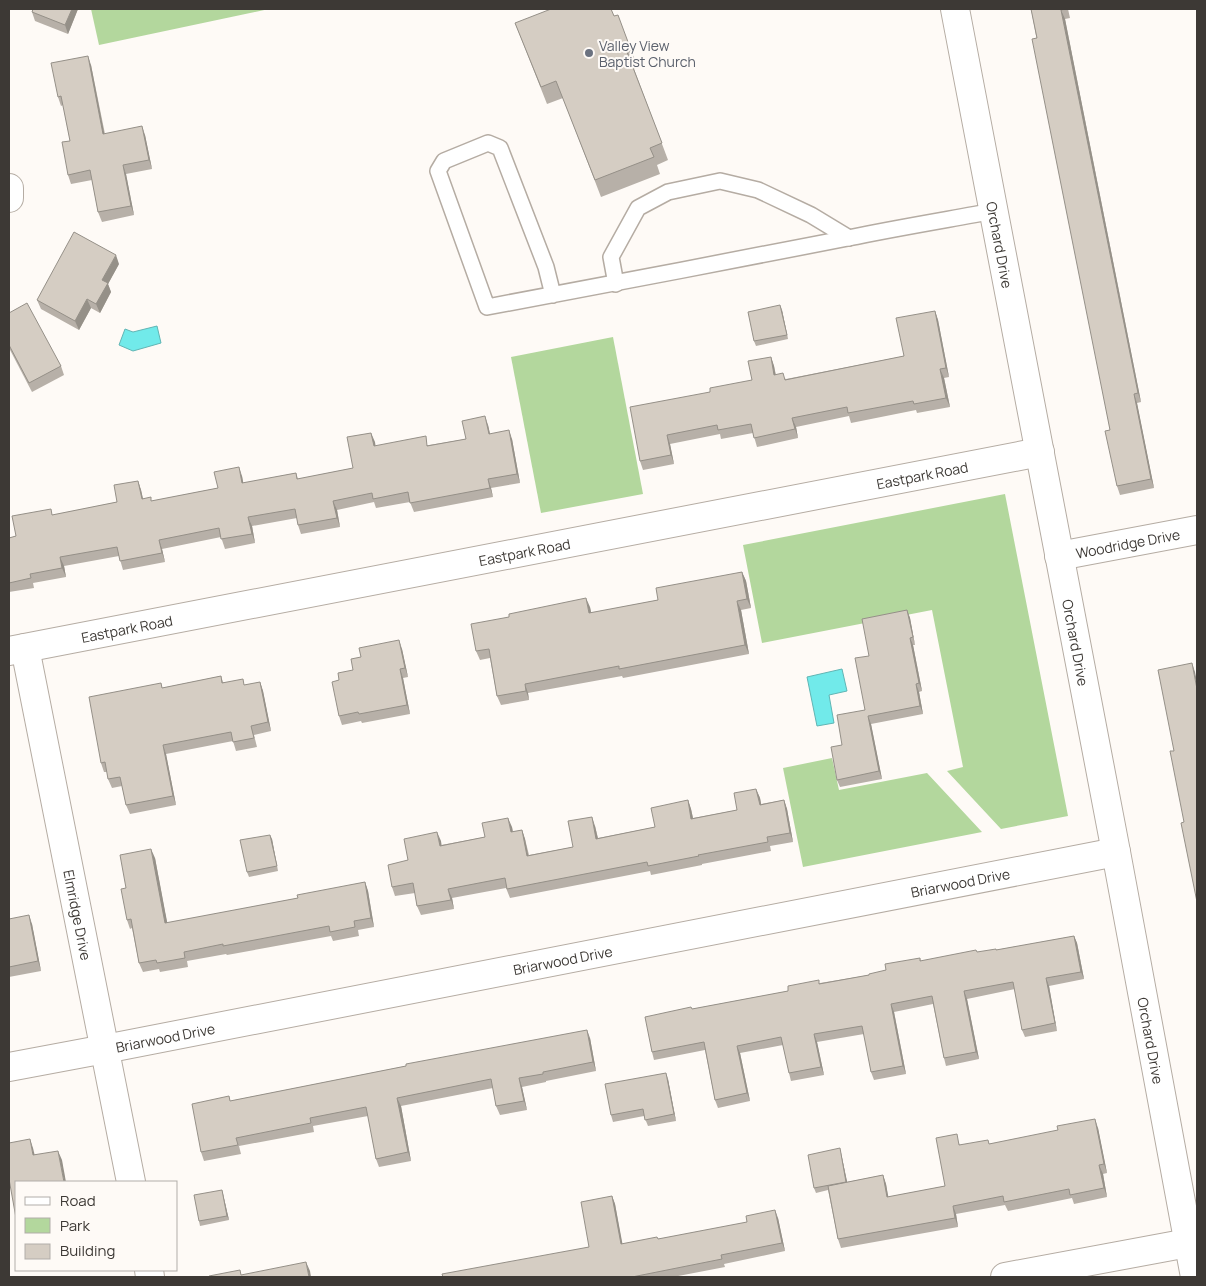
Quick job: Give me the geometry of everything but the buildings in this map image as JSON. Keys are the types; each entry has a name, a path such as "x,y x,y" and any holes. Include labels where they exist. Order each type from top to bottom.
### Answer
{"street":[{"name":"Orchard Drive","path":"955,9 1116,852 1194,1277"},
{"path":"9,188 9,198"},
{"name":"Eastpark Road","path":"17,650 1040,452"},
{"name":"Woodridge Drive","path":"1059,556 1197,530"},
{"name":"Elmridge Drive","path":"17,650 131,1181"},
{"name":"Briarwood Drive","path":"9,1067 1116,852"},
{"path":"1005,1277 1188,1244"}],"lane":[{"path":"552,295 546,267 500,148 488,144 444,161 438,171 487,307 616,284 994,211"},
{"path":"616,284 611,257 638,208 668,192 720,181 758,190 811,216 849,238"}],"green space":[{"path":"91,9 269,9 99,45"},
{"path":"613,337 643,494 541,513 511,357"},
{"path":"1005,494 1068,816 1001,829 947,771 963,767 932,610 762,643 743,545"},
{"path":"832,758 839,790 927,773 982,832 803,867 783,768"}],"water":[{"path":"157,326 161,343 133,351 119,345 125,329 133,332"},
{"path":"842,669 847,691 829,695 834,723 817,726 807,677"}],"place":[{"name":"Valley View Baptist Church","path":"589,53"}]}
